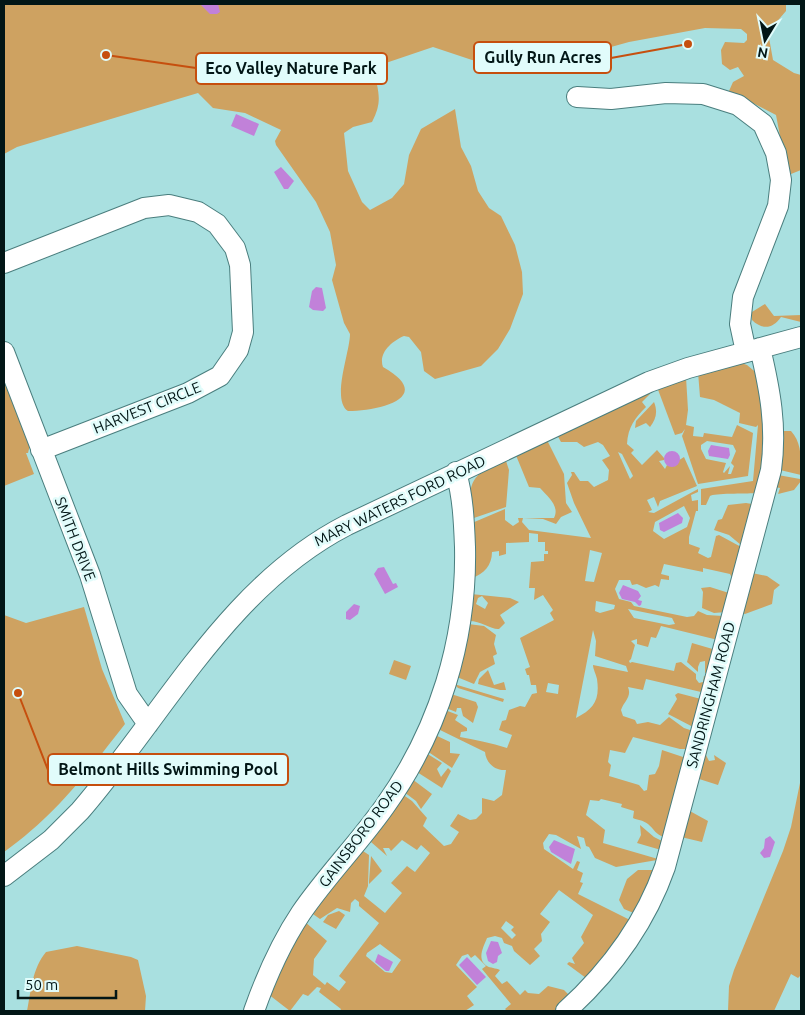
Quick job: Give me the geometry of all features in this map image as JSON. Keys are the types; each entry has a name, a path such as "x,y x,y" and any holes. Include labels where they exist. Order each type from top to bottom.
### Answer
{"street":[{"name":"SANDRINGHAM ROAD","path":"566,1011 602,976 624,947 646,911 665,867 771,470 774,419 769,387 740,324 743,296 778,206 781,180 776,153 763,124 738,105 703,94 666,93 610,99 577,96"},
{"name":"HARVEST CIRCLE","path":"4,263 144,208 169,204 198,212 217,224 235,248 240,265 243,332 232,360 220,376 188,393 41,450"},
{"name":"MARY WATERS FORD ROAD","path":"4,876 51,840 80,811 238,608 280,568 331,533 649,382 801,337"},
{"name":"SMITH DRIVE","path":"4,352 90,575 127,694 148,724"},
{"name":"GAINSBORO ROAD","path":"254,1011 267,977 290,932 309,902 396,790 419,752 439,707 456,648 464,591 464,509 456,472"}],"shaded area":[{"path":"4,4 786,4 786,11 768,32 773,60 794,73 801,75 801,170 791,174 783,152 776,115 729,91 733,82 744,76 738,67 730,70 722,64 721,50 725,42 744,43 747,40 747,34 741,29 705,28 629,42 528,70 472,60 433,47 374,67 379,95 376,114 372,122 353,127 344,133 348,171 362,202 370,210 392,198 404,184 409,155 421,129 455,109 461,147 471,166 478,191 489,208 501,216 515,245 522,272 523,294 510,329 498,349 481,366 435,379 424,371 421,352 409,337 404,336 387,348 382,357 382,362 383,367 398,378 404,387 404,394 387,405 348,411 343,405 341,387 350,334 344,323 332,280 336,265 330,232 316,202 276,145 275,141 281,130 245,113 213,108 198,93 17,147 4,154"},
{"path":"200,4 218,4 220,12 210,14"},
{"path":"236,114 259,124 254,136 231,126"},
{"path":"281,167 294,181 288,189 284,189 274,172"},
{"path":"316,287 322,288 326,308 323,311 313,310 309,307 312,291"},
{"path":"765,304 774,316 801,315 801,322 781,317 771,326 763,327 752,320 752,312"},
{"path":"738,362 747,365 759,375 767,455 755,493 713,495 710,496 706,505 701,505 701,489 753,481 758,425 756,427 739,423 740,413 714,400 700,397 698,372"},
{"path":"4,376 31,441 28,453 26,453 34,474 4,486"},
{"path":"686,377 688,410 686,425 694,427 693,436 703,437 704,433 732,437 737,425 753,433 748,476 698,484 682,436 685,429 682,433 675,435 657,387","holes":["707,441 733,445 736,451 731,463 734,466 731,474 728,474 730,466 724,473 726,463 706,459 701,449 701,445"]},
{"path":"649,390 650,394 642,402 646,407 635,419 629,433 627,444 634,450 631,453 642,465 657,450 664,458 664,460 659,461 665,469 667,465 670,466 684,457 697,486 660,501 658,507 654,497 647,500 652,510 648,512 654,513 698,489 698,492 691,495 692,501 698,500 698,511 696,511 689,544 700,548 698,553 708,558 711,557 716,536 719,535 743,548 733,580 730,574 703,568 703,572 664,564 661,574 669,576 669,580 661,579 659,587 655,585 646,588 637,584 632,585 630,580 619,580 615,589 619,599 631,602 634,606 687,617 694,616 698,611 707,615 723,616 718,640 661,626 656,638 651,637 648,647 637,644 637,639 631,641 635,645 630,663 674,671 676,663 681,662 696,674 696,679 699,683 703,682 704,676 708,677 705,691 701,692 646,679 643,690 628,687 629,694 621,710 623,716 635,720 637,724 648,722 660,725 669,717 684,728 693,731 689,749 680,749 633,737 625,753 610,750 608,762 611,765 609,776 639,785 644,791 647,790 649,775 655,774 659,766 662,750 686,758 664,837 646,823 633,818 634,811 621,807 622,804 601,799 599,801 590,800 586,815 605,830 603,843 658,859 616,867 595,858 589,847 586,846 584,838 577,836 581,849 556,835 549,834 543,843 544,849 573,869 577,861 580,862 577,870 583,873 580,882 583,883 578,894 632,921 605,960 586,978 567,964 569,962 575,964 572,958 584,943 581,937 593,915 559,890 540,914 550,922 541,934 542,941 534,949 540,956 530,965 514,951 512,946 504,943 502,938 495,936 487,938 481,956 482,960 487,966 500,970 495,976 502,984 507,981 520,995 525,990 528,993 539,994 548,986 564,990 570,996 565,997 566,1000 554,1011 507,1011 505,1009 511,1004 482,969 486,966 475,955 471,958 468,954 462,956 456,965 477,987 467,996 474,1005 465,1011 340,1011 341,1009 319,992 321,988 317,987 308,996 303,994 290,1011 268,994 304,921 327,941 314,959 313,975 325,985 327,982 339,991 346,982 339,976 379,923 359,906 359,902 355,899 351,903 350,912 337,908 320,919 310,912 360,849 369,855 368,886 364,896 385,913 402,893 391,883 407,866 415,872 430,853 421,845 417,850 402,840 391,851 389,848 383,848 387,856 371,842 402,794 412,801 427,818 423,826 444,846 451,844 459,832 450,826 458,814 470,820 476,819 482,813 482,798 494,801 502,795 506,770 492,766 487,760 485,752 438,729 445,710 458,715 455,720 467,728 467,731 461,732 460,737 507,748 512,735 499,730 502,721 506,720 509,710 520,706 525,707 532,694 537,693 536,685 531,685 529,675 527,675 525,669 530,667 520,638 554,620 550,613 553,610 543,595 534,600 535,588 529,588 531,562 544,561 544,554 548,554 548,551 545,551 545,542 538,542 538,534 529,533 529,542 506,543 506,554 499,556 499,551 492,552 491,561 486,568 472,578 472,523 505,509 505,520 513,526 519,522 518,518 523,518 522,522 529,530 591,538 574,503 567,483 572,475 571,472 574,472 580,481 588,481 594,487 608,480 609,470 602,460 610,456 603,445 598,442 584,447 577,442 561,442 556,433","holes":["618,452 622,454 633,476 630,479","684,506 690,518 687,527 664,539 653,531 655,522","590,550 602,553 594,582 585,581","596,601 615,605 614,609 600,613 595,611","628,609 672,618 675,624 669,625 634,618","593,630 596,641 595,656 626,666 628,672 593,665 598,693 594,703 587,711 576,718","548,683 559,685 558,694 546,692","506,921 514,927 511,930 516,935 512,939 501,928","380,944 401,960 392,973 385,972 366,956 367,953"]},
{"path":"654,402 656,415 650,427 646,423 635,428 636,421"},
{"path":"782,431 791,431 795,436 800,451 801,475 780,470"},
{"path":"546,438 564,474 566,503 572,512 561,517 556,524 543,519 523,518 554,518 555,510 552,502 540,488 529,487 515,453"},
{"path":"711,445 729,448 730,455 728,459 709,456 708,451"},
{"path":"672,451 678,453 680,459 678,465 672,467 666,465 664,459 666,453"},
{"path":"505,458 509,470 506,507 471,519 470,495 474,480 485,469"},
{"path":"778,475 800,479 801,481 794,490 778,494 780,488 775,487"},
{"path":"752,504 741,545 729,535 714,530 718,520 722,519 728,505"},
{"path":"678,513 683,518 682,523 664,532 660,530 659,523"},
{"path":"384,567 393,584 396,583 398,587 385,594 374,574 378,568"},
{"path":"752,573 767,576 780,585 774,590 772,604 745,614 742,613"},
{"path":"623,585 638,591 641,596 638,600 642,601 641,605 639,606 635,602 622,599 619,593"},
{"path":"710,587 729,593 726,612 714,613 702,608 703,592 701,588"},
{"path":"471,594 510,598 519,602 500,615 505,623 499,629 469,621","holes":["482,596 488,603 485,609 476,604 478,598"]},
{"path":"354,604 360,606 358,614 350,620 346,619 346,612"},
{"path":"84,607 102,669 125,724 83,777 55,808 23,838 4,852 4,615 26,623"},
{"path":"468,624 484,626 496,635 494,644 497,654 493,656 495,664 480,672 474,684 457,677"},
{"path":"692,643 716,650 709,674 705,673 705,661 700,662 698,672 687,662"},
{"path":"394,660 411,666 406,680 389,674"},
{"path":"488,670 494,685 504,682 506,690 478,684 479,679"},
{"path":"454,684 504,699 503,702 458,688"},
{"path":"678,693 701,699 695,728 668,714 677,699 675,695"},
{"path":"451,694 476,702 478,707 473,723 463,716 461,708 457,708 456,712 446,708"},
{"path":"435,735 450,742 450,753 460,754 452,768 427,751"},
{"path":"703,751 707,752 706,755 709,761 715,760 714,755 726,763 718,785 696,778"},
{"path":"426,753 442,763 437,769 441,777 448,768 451,771 442,788 417,772"},
{"path":"801,778 801,975 798,978 791,974 774,1011 728,1011 729,986 734,970 783,851 791,827"},
{"path":"412,779 432,794 421,809 416,801 404,792"},
{"path":"688,810 708,821 702,842 681,837"},
{"path":"640,825 654,837 664,842 661,850 637,843 641,835"},
{"path":"770,836 775,842 770,857 764,858 760,853 764,848 765,839"},
{"path":"554,840 575,849 571,864 551,852 549,847"},
{"path":"371,856 382,871 369,884 369,881"},
{"path":"638,870 655,870 636,914 624,909 619,900 627,879"},
{"path":"339,911 345,915 336,929 323,922 328,915"},
{"path":"491,941 498,942 502,953 498,956 497,962 493,964 488,961 486,953"},
{"path":"77,946 138,960 146,996 145,1011 27,1011 35,973 46,952"},
{"path":"378,954 393,962 389,971 386,971 375,962"},
{"path":"467,957 486,977 477,985 459,965"}],"place":[{"name":"Gully Run Acres","path":"688,44"},
{"name":"Eco Valley Nature Park","path":"106,55"},
{"name":"Belmont Hills Swimming Pool","path":"18,693"}]}
